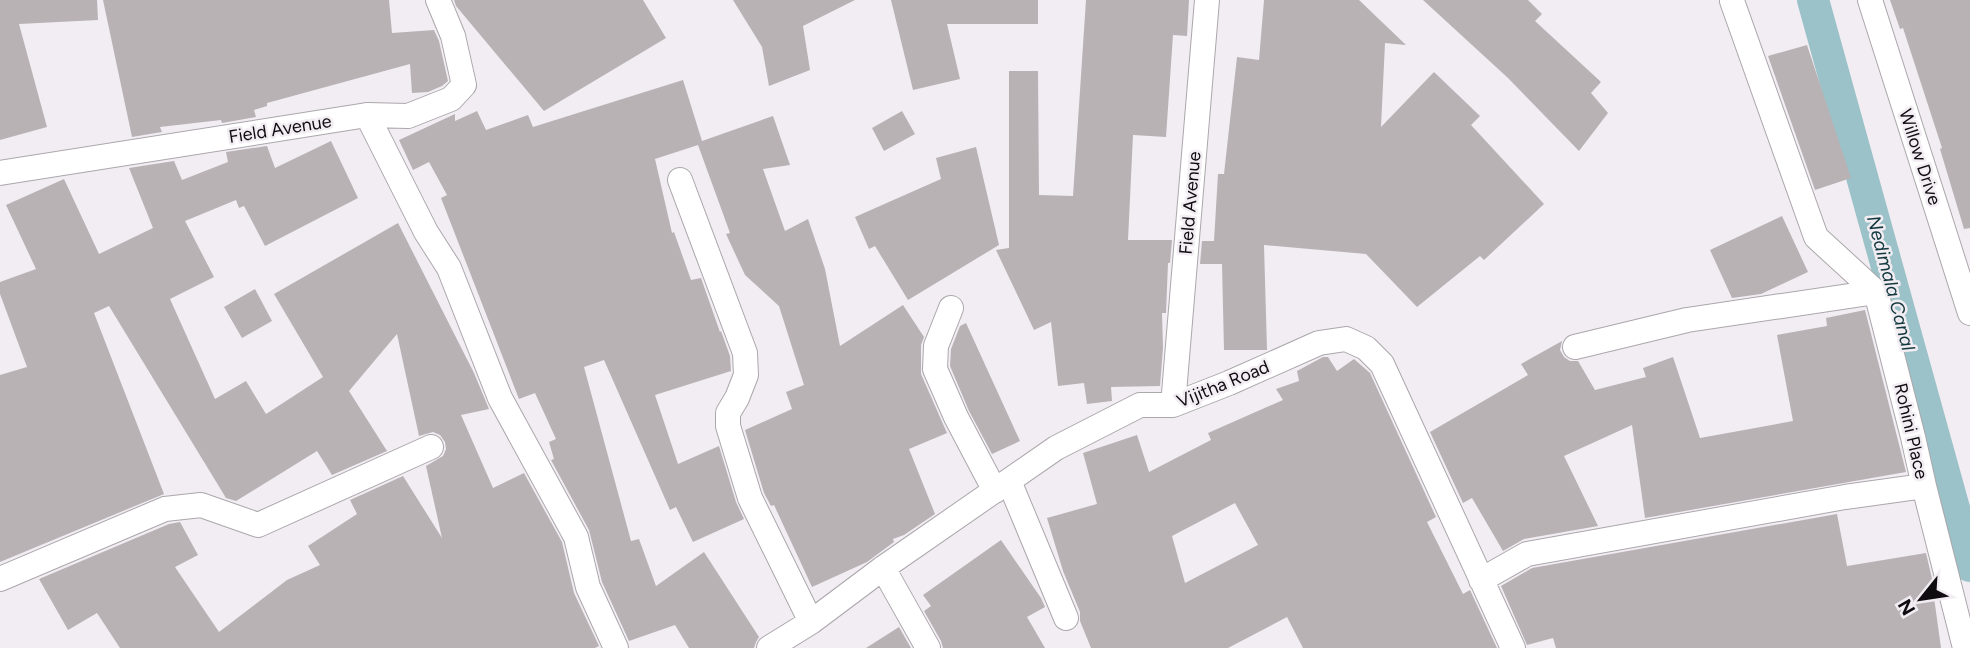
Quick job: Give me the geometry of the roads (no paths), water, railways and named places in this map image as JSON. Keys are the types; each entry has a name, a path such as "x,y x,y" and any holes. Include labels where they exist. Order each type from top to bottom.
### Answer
{"street":[{"name":"Field Avenue","path":"0,173 367,115 408,116 452,99 464,85 453,36 438,0"},
{"name":"Field Avenue","path":"1173,405 1207,0"},
{"path":"1732,0 1816,237 1876,292"},
{"name":"Willow Drive","path":"1870,0 1970,313"},
{"path":"367,115 426,232 449,268 500,398 576,537 588,587 616,648"},
{"path":"680,180 745,354 746,374 728,413 728,426 750,498 811,622"},
{"path":"1575,347 1687,320 1876,292"},
{"name":"Rohini Place","path":"1876,292 1965,648"},
{"path":"951,308 936,346 935,369 956,417 1002,486 1066,618"},
{"name":"Vijitha Road","path":"769,648 811,622 883,568 1056,448 1140,405 1173,405 1320,343 1346,339 1366,348 1382,364 1513,648"},
{"path":"0,579 165,509 201,505 258,525 431,447"},
{"path":"1481,580 1527,554 1845,497 1924,486"},
{"path":"883,568 928,648"}],"waterway":[{"name":"Nedimala Canal","path":"1813,0 1970,566"}]}
